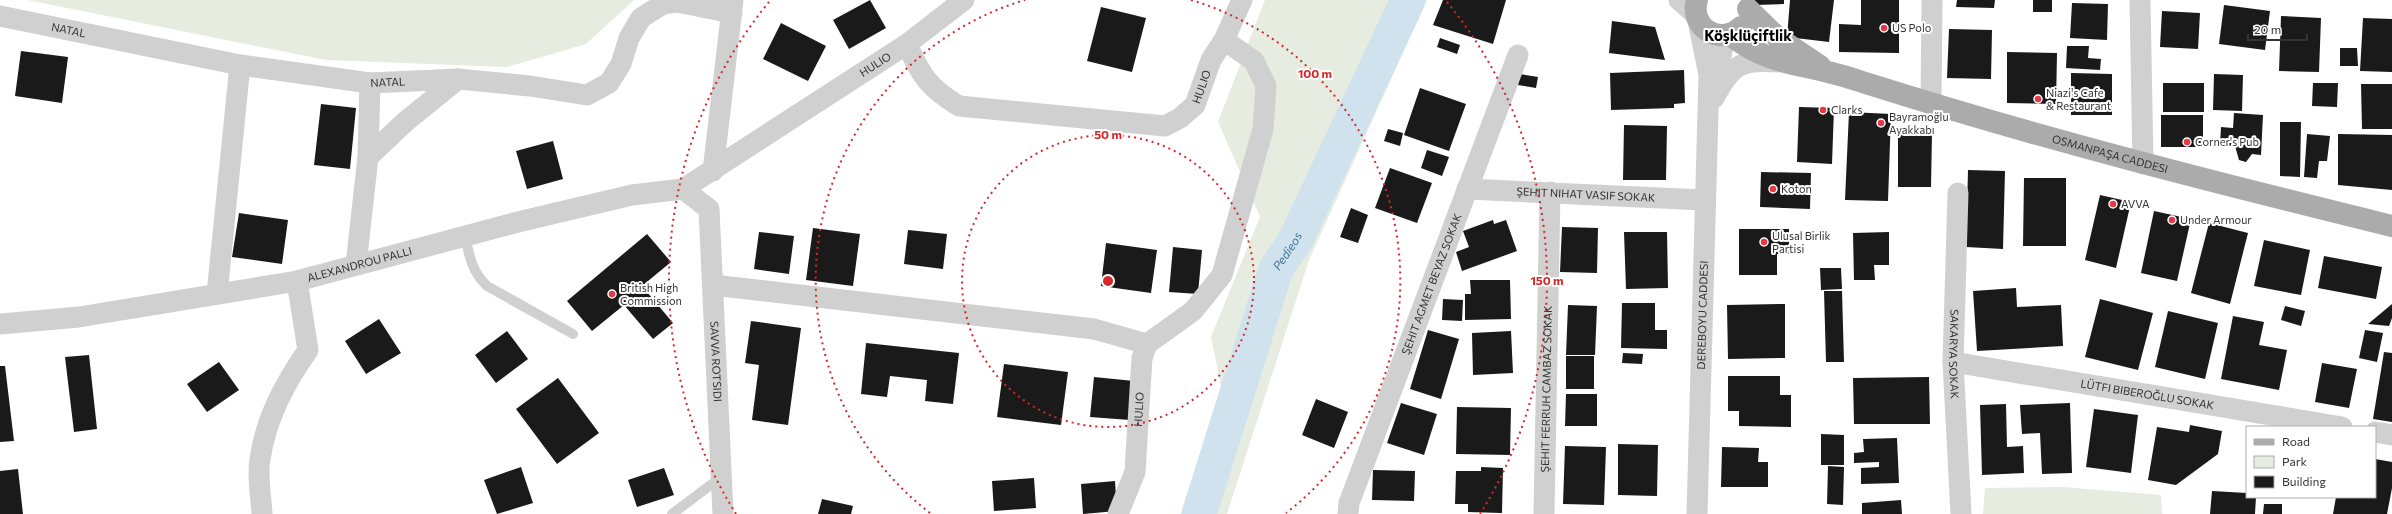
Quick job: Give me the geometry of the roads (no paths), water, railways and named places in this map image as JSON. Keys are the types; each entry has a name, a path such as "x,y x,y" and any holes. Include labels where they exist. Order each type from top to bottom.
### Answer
{"main road":[{"name":"OSMANPAŞA CADDESI","path":"1748,5 1778,38 1831,72"},
{"path":"1727,35 1743,25 1748,5"},
{"name":"OSMANPAŞA CADDESI","path":"1697,12 1709,32 1727,35 1752,50 1785,63 1831,72 1931,104 2143,164 2392,226"}],"street":[{"path":"907,44 964,0"},
{"name":"HULIO","path":"683,189 907,44 924,77 938,93 959,106 1165,126 1180,118 1195,105 1211,60 1224,40 1242,0"},
{"path":"1679,0 1697,12"},
{"path":"1931,104 1932,0"},
{"path":"2140,0 2143,164"},
{"name":"NATAL","path":"0,16 240,65 370,83 458,79 530,86 587,95 609,83 621,64 629,38 641,18 663,4 677,2 732,6"},
{"path":"713,171 732,6"},
{"name":"DEREBOYU CADDESI","path":"1697,12 1709,75 1711,107 1704,200 1704,300 1697,514"},
{"name":"DEREBOYU CADDESI","path":"1711,107 1727,35"},
{"path":"713,285 1094,329 1147,344 1192,311 1222,275 1263,129 1266,86 1254,61 1224,40"},
{"name":"ŞEHIT AGMET BEYAZ SOKAK","path":"1348,514 1349,502 1518,55"},
{"path":"1711,107 1725,78 1738,65 1754,61 1785,63"},
{"path":"218,294 240,65"},
{"path":"368,156 405,122 458,79"},
{"path":"356,265 368,156 370,83"},
{"name":"ALEXANDROU PALLI","path":"0,324 79,316 297,280 465,236 632,195 683,189"},
{"name":"SAVVA ROTSIDI","path":"683,189 709,209 720,478 723,514"},
{"name":"ŞEHIT NIHAT VASIF SOKAK","path":"1467,189 1704,200"},
{"name":"ŞEHIT FERRUH CAMBAZ SOKAK","path":"1544,514 1550,192"},
{"name":"SAKARYA SOKAK","path":"1958,193 1953,362 1961,514"},
{"path":"262,514 260,459 270,419 285,384 308,350 297,280"},
{"name":"HULIO","path":"1118,514 1135,472 1142,358 1147,344"},
{"name":"LÜTFI BIBEROĞLU SOKAK","path":"1953,362 2336,426"},
{"path":"2376,432 2392,435"}],"lane":[{"path":"465,236 470,260 479,278 487,286 573,334"},
{"path":"672,514 720,478"}],"waterway":[{"name":"Pedieos","path":"1199,514 1276,269 1295,241 1408,0"}],"place":[{"name":"US Polo","path":"1884,28"},
{"name":"Niazi's Cafe & Restaurant","path":"2038,99"},
{"name":"Clarks","path":"1823,110"},
{"name":"Bayramoğlu Ayakkabı","path":"1881,123"},
{"name":"Corner's Pub","path":"2187,142"},
{"name":"Koton","path":"1773,189"},
{"name":"AVVA","path":"2113,204"},
{"name":"Under Armour","path":"2172,220"},
{"name":"Ulusal Birlik Partisi","path":"1764,242"},
{"name":"British High Commission","path":"612,294"}],"district":[{"name":"Köşklüçiftlik","path":"1748,36"}]}
